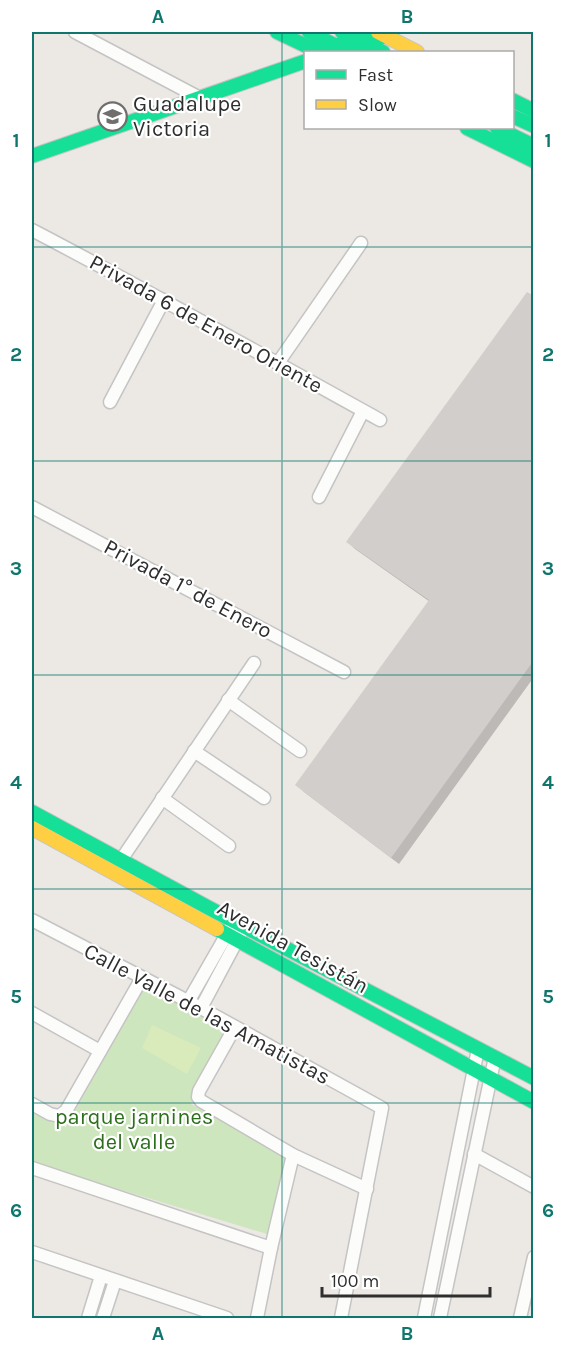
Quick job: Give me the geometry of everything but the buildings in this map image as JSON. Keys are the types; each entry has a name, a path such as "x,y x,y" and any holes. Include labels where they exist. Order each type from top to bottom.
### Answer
{"street":[{"path":"75,32 198,97"},
{"path":"277,32 319,51"},
{"path":"309,32 345,50"},
{"path":"345,50 368,38 384,33 415,51"},
{"path":"345,50 348,35 368,38 382,51"},
{"path":"32,156 304,62"},
{"path":"514,101 534,111"},
{"path":"514,116 534,126"},
{"path":"469,129 534,161"},
{"path":"499,129 534,146"},
{"name":"Privada 6 de Enero Oriente","path":"32,230 164,300 380,420"},
{"path":"278,363 361,243"},
{"path":"110,402 164,300"},
{"path":"319,497 363,411"},
{"name":"Privada 1° de Enero","path":"32,507 344,672"},
{"path":"121,860 254,663"},
{"path":"228,700 300,751"},
{"path":"194,751 264,798"},
{"path":"162,798 229,846"},
{"name":"Avenida Tesistán","path":"32,812 534,1078"},
{"name":"Avenida Tesistán","path":"32,828 534,1102"},
{"name":"Calle Valle de las Amatistas","path":"32,920 201,1008 382,1108 367,1189"},
{"path":"201,1008 239,923"},
{"path":"188,1002 232,937"},
{"path":"32,1104 58,1116 66,1111 142,978"},
{"path":"32,1013 100,1051"},
{"path":"235,1027 199,1091 198,1096 201,1101 293,1155 367,1189 341,1318"},
{"path":"424,1318 478,1049"},
{"path":"440,1318 495,1057"},
{"path":"474,1154 534,1187"},
{"path":"257,1318 293,1155"},
{"path":"32,1168 271,1248"},
{"path":"32,1252 227,1318"},
{"path":"520,1318 534,1257"},
{"path":"88,1318 101,1276"},
{"path":"103,1318 115,1281"}],"green space":[{"name":"parque jarnines del valle","path":"144,986 230,1028 191,1104 286,1156 267,1234 32,1163 32,1110 66,1127"},
{"path":"152,1025 201,1048 187,1074 142,1048"}],"traffic: fast":[{"path":"277,32 317,51"},
{"path":"309,32 346,51"},
{"path":"342,32 381,51"},
{"path":"325,51 368,32"},
{"path":"358,49 392,32"},
{"path":"32,156 304,62"},
{"path":"514,101 534,111"},
{"path":"514,117 534,126"},
{"path":"469,129 534,161"},
{"path":"499,129 534,146"},
{"path":"32,812 209,908 534,1078"},
{"path":"217,929 534,1102"}],"traffic: slow":[{"path":"378,32 415,51"},
{"path":"32,828 217,929"}],"place":[{"name":"Guadalupe Victoria","path":"112,117"}]}
